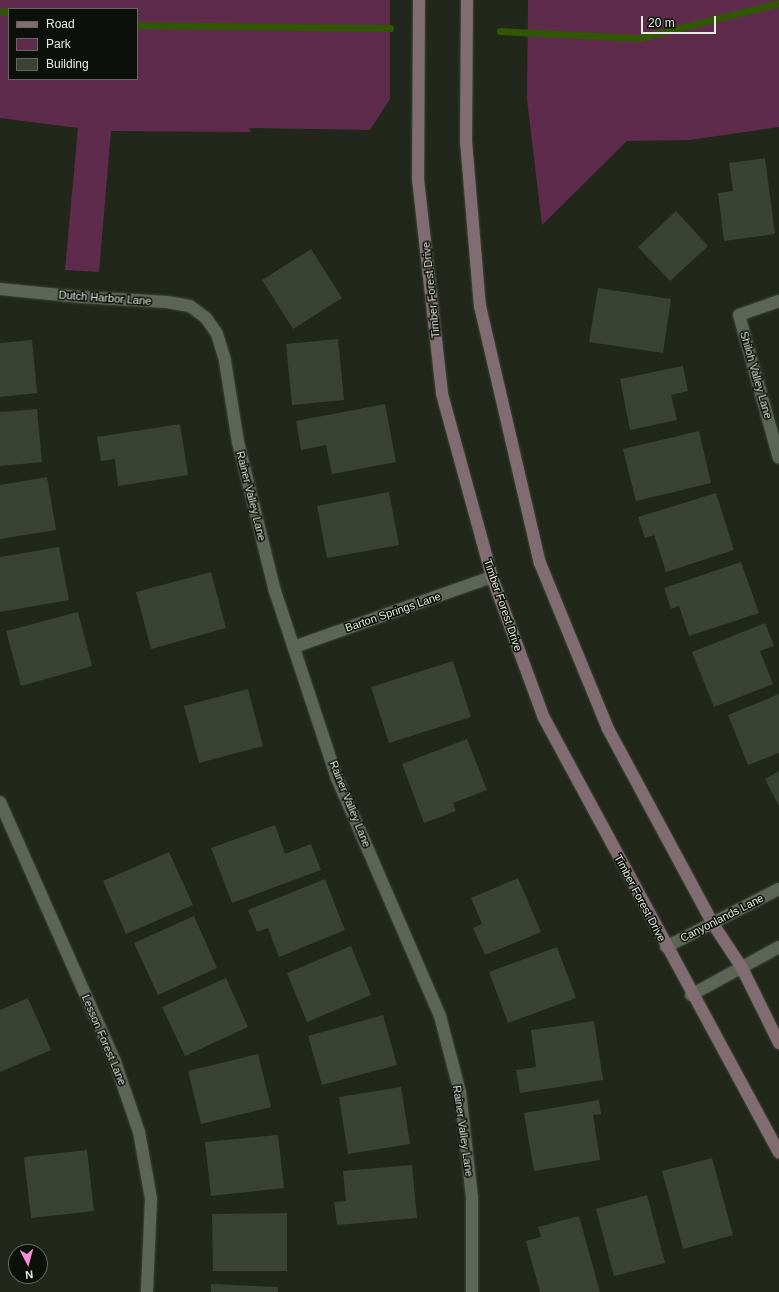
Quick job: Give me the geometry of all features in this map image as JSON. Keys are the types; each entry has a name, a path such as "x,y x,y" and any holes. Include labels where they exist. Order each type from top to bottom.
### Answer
{"main road":[{"name":"Timber Forest Drive","path":"419,0 418,180 442,394 492,577 544,718 691,995 779,1153"},
{"path":"468,0 466,141 480,306 540,563 608,729 713,924 742,968 779,1043"}],"street":[{"name":"Dutch Harbor Lane","path":"0,289 81,297 167,302 190,306 206,318"},
{"name":"Shiloh Valley Lane","path":"779,301 739,315 779,458"},
{"name":"Rainer Valley Lane","path":"206,318 218,334 225,361 238,442 275,591 337,778 440,1016 460,1092 472,1198 472,1292"},
{"name":"Barton Springs Lane","path":"294,647 492,577"},
{"name":"Lesson Forest Lane","path":"0,802 115,1062 139,1132 151,1199 147,1292"},
{"name":"Canyonlands Lane","path":"666,947 779,889"},
{"path":"691,995 779,947"}],"green space":[{"path":"0,0 390,0 390,99 370,130 248,128 251,132 111,131 99,272 65,270 78,128 0,118"},
{"path":"528,0 779,0 779,127 689,140 627,141 542,225 527,99"}],"building":[{"path":"765,158 775,234 724,241 718,193 733,191 729,163"},
{"path":"676,211 708,246 670,281 638,247"},
{"path":"311,249 342,298 293,329 262,280"},
{"path":"598,288 671,299 663,353 589,342"},
{"path":"338,339 344,400 292,405 286,344"},
{"path":"32,340 37,393 0,397 0,343"},
{"path":"683,366 688,391 671,395 677,420 630,430 620,379"},
{"path":"385,404 396,462 332,474 326,445 301,450 296,421"},
{"path":"37,409 42,462 0,466 0,412"},
{"path":"180,424 188,475 118,486 115,459 101,461 97,437"},
{"path":"699,431 711,483 636,501 623,449"},
{"path":"47,477 56,530 0,539 0,485"},
{"path":"389,492 399,545 327,558 317,506"},
{"path":"716,493 734,550 666,572 654,535 645,538 638,517"},
{"path":"59,547 69,600 0,612 0,557"},
{"path":"741,562 759,613 689,636 679,606 671,609 664,588"},
{"path":"211,572 226,628 151,649 136,592"},
{"path":"78,612 92,666 21,686 6,631"},
{"path":"765,623 774,646 760,651 773,684 714,707 692,652"},
{"path":"453,661 471,717 389,743 371,687"},
{"path":"248,689 263,746 199,763 184,706"},
{"path":"779,694 779,753 748,765 728,715"},
{"path":"467,739 487,790 453,803 456,811 424,823 402,764"},
{"path":"779,771 779,806 765,779"},
{"path":"275,825 285,854 311,844 321,870 232,903 211,848"},
{"path":"169,852 193,905 126,934 103,881"},
{"path":"518,878 541,932 485,955 473,928 482,924 471,898"},
{"path":"325,879 345,930 279,957 268,928 257,932 248,910"},
{"path":"194,916 217,968 158,995 134,943"},
{"path":"351,946 371,995 307,1022 287,973"},
{"path":"557,947 576,998 508,1023 489,972"},
{"path":"226,978 248,1027 185,1056 162,1007"},
{"path":"28,998 51,1050 0,1072 0,1010"},
{"path":"383,1015 397,1065 322,1085 308,1036"},
{"path":"594,1021 603,1080 520,1093 516,1070 536,1067 531,1030"},
{"path":"258,1054 271,1107 201,1124 188,1071"},
{"path":"401,1087 410,1144 348,1154 339,1097"},
{"path":"599,1100 601,1114 593,1115 600,1160 534,1171 524,1113"},
{"path":"278,1135 284,1188 211,1196 205,1142"},
{"path":"87,1150 94,1211 31,1218 24,1157"},
{"path":"712,1158 733,1235 683,1249 662,1171"},
{"path":"412,1165 417,1218 337,1225 334,1202 346,1201 343,1171"},
{"path":"647,1195 665,1263 614,1276 596,1209"},
{"path":"287,1213 287,1271 213,1271 212,1214"},
{"path":"579,1216 600,1292 540,1292 526,1241 541,1237 538,1227"},
{"path":"211,1284 278,1287 278,1292 211,1292"}],"waterway":[{"path":"500,31 639,38 779,3"},
{"path":"0,11 8,12"},
{"path":"138,25 390,28"}]}
